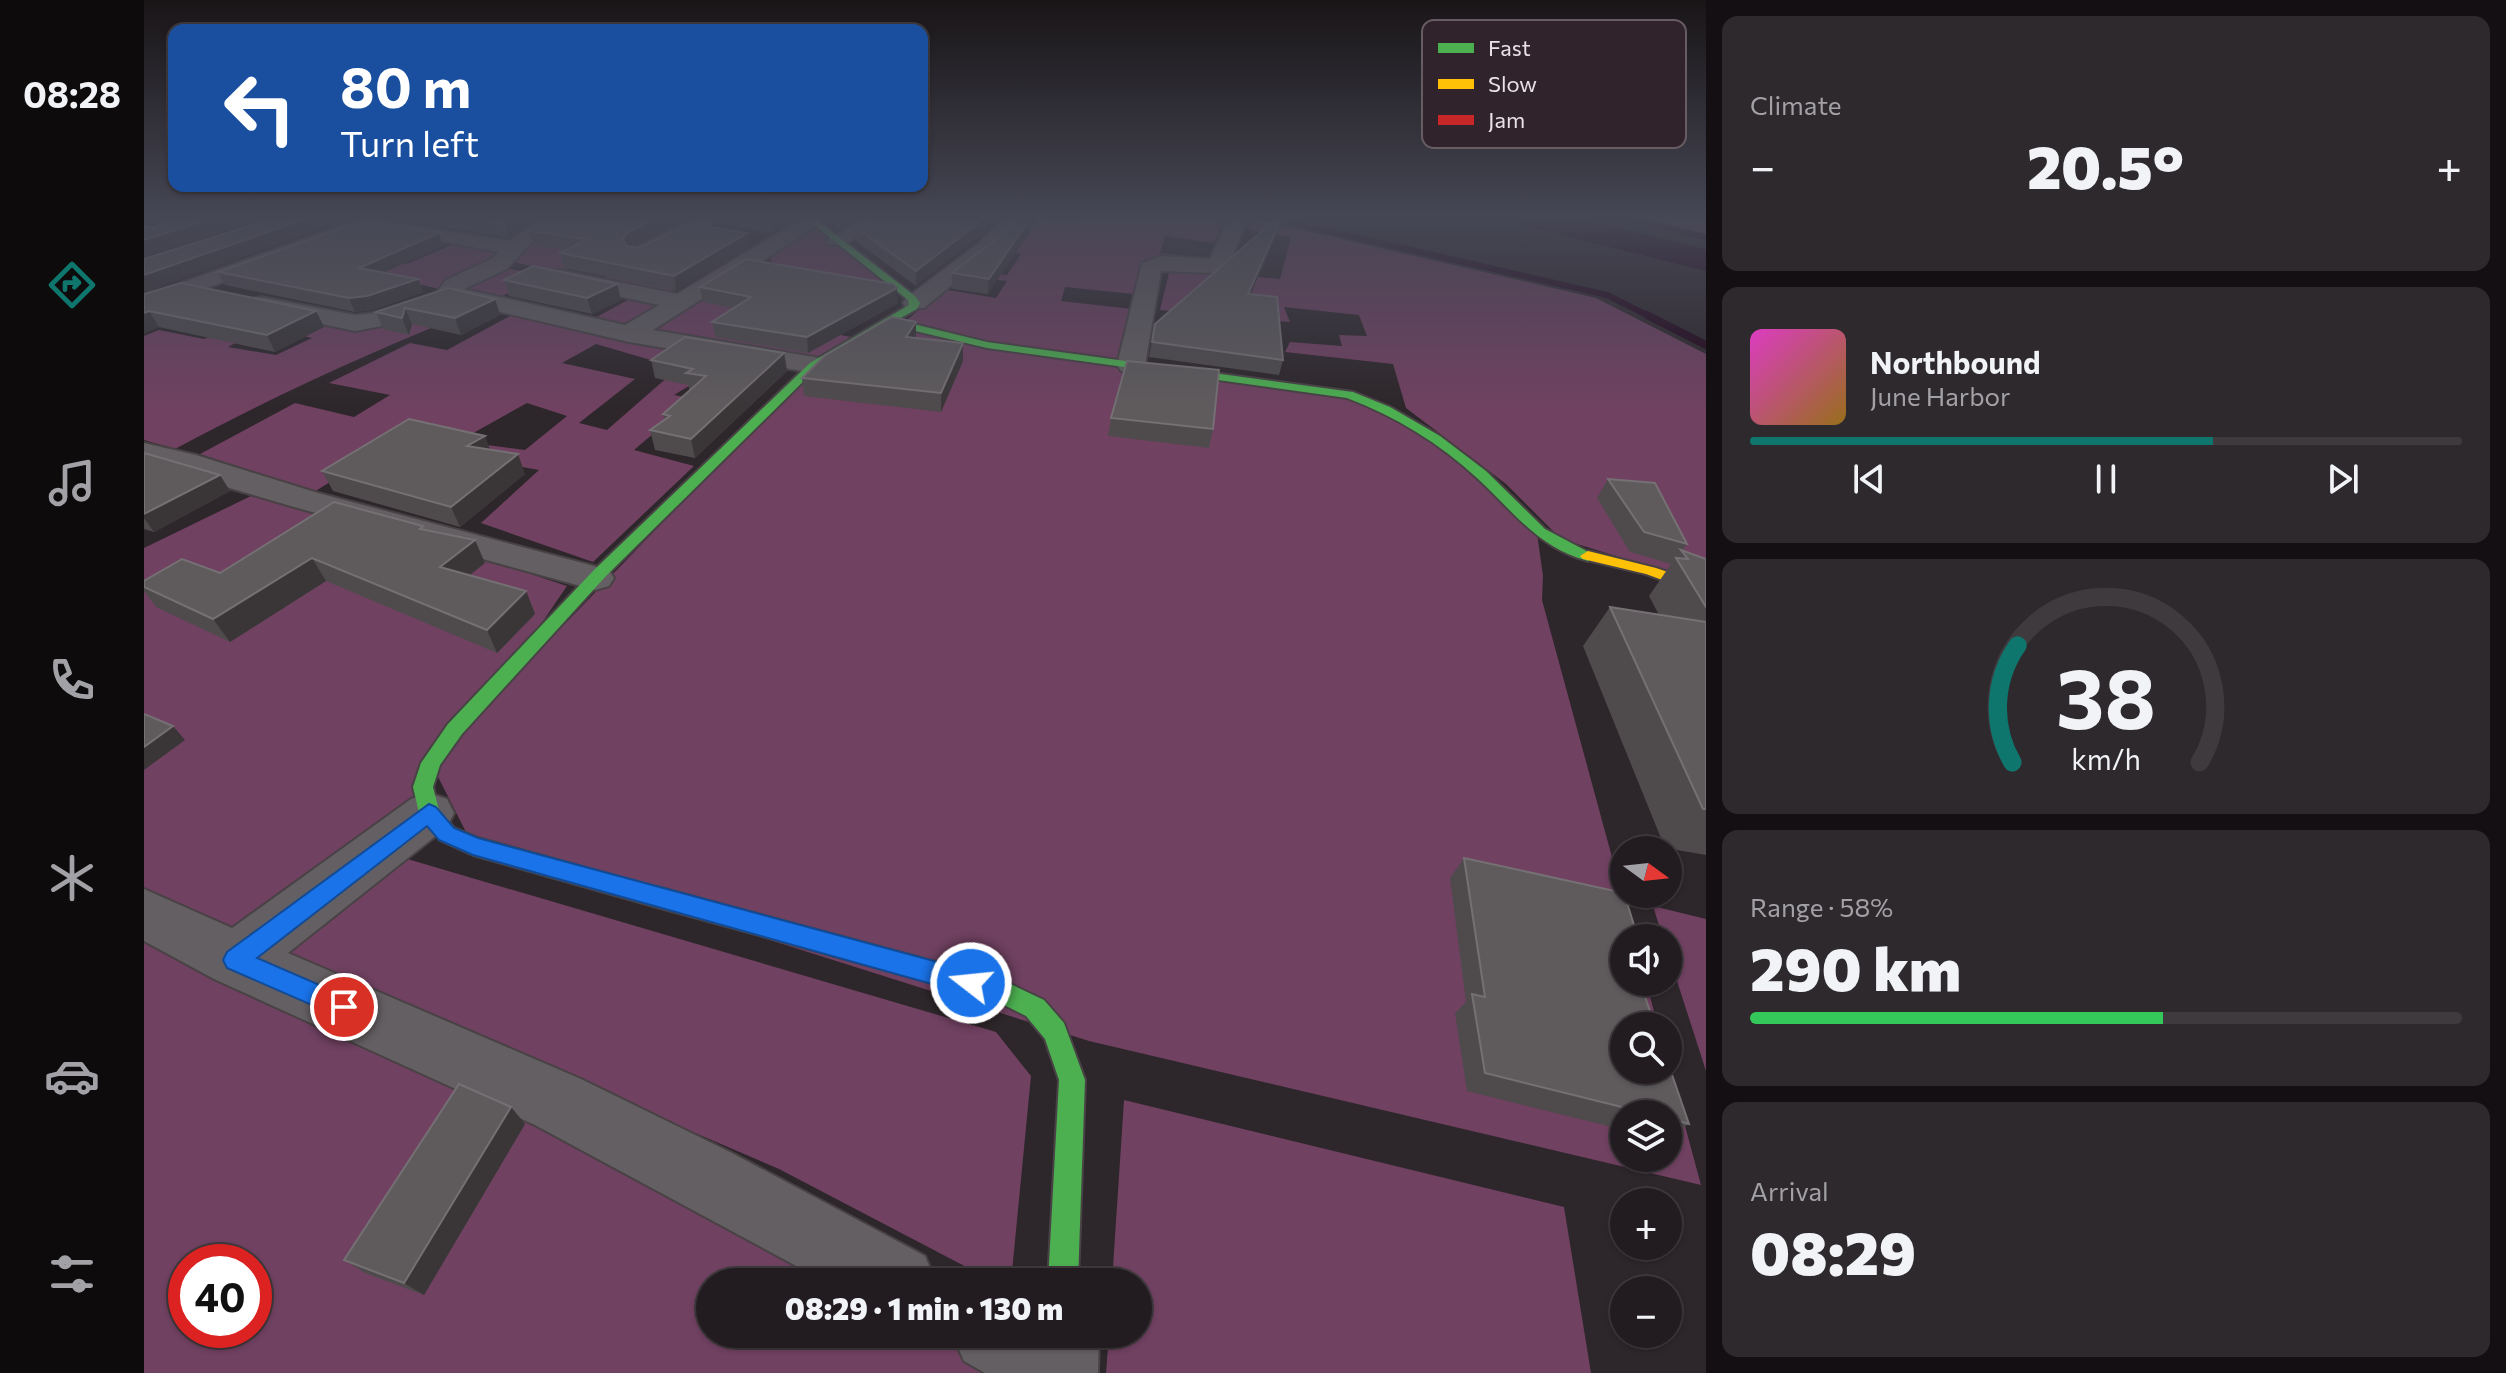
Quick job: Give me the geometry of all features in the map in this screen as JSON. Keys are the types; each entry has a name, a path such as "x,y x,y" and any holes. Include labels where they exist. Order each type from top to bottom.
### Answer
{"street":[{"path":"144,304 207,281"},
{"path":"450,294 448,289 461,281"},
{"path":"579,281 679,302"},
{"path":"629,334 707,281"},
{"path":"889,281 915,303"},
{"path":"896,286 903,281"},
{"path":"943,281 915,303 910,311 814,365 595,578 455,729 431,763 423,787 429,813 447,834 473,846 1000,991 1035,1008 1055,1032 1072,1080 1064,1268"},
{"path":"1131,365 1147,281"},
{"path":"188,288 355,323 378,320 450,294 629,334 814,365"},
{"path":"891,322 987,345 1349,395 1377,402 1398,413 1498,489 1537,533 1554,544 1648,570 1706,591"},
{"path":"150,458 595,578"},
{"path":"235,960 429,813"},
{"path":"144,914 235,960 506,1077 717,1180 874,1268"}],"shaded area":[{"path":"381,281 455,281 439,289 414,283 387,294"},
{"path":"472,281 533,281 496,299 453,290"},
{"path":"598,281 685,281 666,295"},
{"path":"807,281 885,281 903,295"},
{"path":"1007,281 1140,281 1134,294 1065,287 1061,301 1132,309 1120,359 982,341 906,321 942,289 996,298"},
{"path":"1167,281 1523,281 1596,298 1706,354 1706,584 1561,539 1506,484 1406,408 1393,364 1285,352 1290,342 1342,346 1339,335 1367,336 1359,315 1284,307 1290,322 1160,310"},
{"path":"725,285 748,317 851,337 812,360 640,332"},
{"path":"635,296 671,303 632,328 595,318"},
{"path":"486,306 329,373 175,449 144,440 144,336 159,330 204,339 229,330 250,335 228,347 276,355 312,338 300,335 319,325 344,329"},
{"path":"512,315 685,349 661,363 596,344 562,363 635,379 579,423 607,430 670,375 697,381 674,395 694,399 634,450 694,466 593,562 481,523 539,470 482,460 479,444 525,450 567,416 527,403 459,441 412,431 314,492 200,454 295,403 354,417 390,395 329,383 410,343 447,350"},
{"path":"891,322 1349,395 1421,430 1537,533 1543,576 1542,600 1610,850 1610,908 1626,908 1630,924 1610,924 1610,996 1650,996 1654,1012 1610,1012 1610,1084 1674,1084 1678,1100 1610,1100 1610,1164 1089,1041 473,846 431,763 814,365"},
{"path":"253,495 408,533 567,586 412,813 237,946 144,893 144,548"},
{"path":"404,858 996,1032 1031,1076 1012,1268 968,1268 779,1169 278,954"},
{"path":"1654,908 1706,919 1706,1071 1682,996 1682,924 1659,924"},
{"path":"144,914 857,1268 696,1268 696,1348 995,1348 1005,1373 144,1373"},
{"path":"1124,1100 1564,1207 1591,1373 1106,1373 1108,1348 1152,1348 1152,1268 1113,1268"},
{"path":"1682,1115 1701,1185 1646,1172 1682,1172"}],"building":[{"path":"264,281 412,281 367,296 349,298"},
{"path":"509,281 603,281 617,284 587,298"},
{"path":"710,281 876,281 893,284 897,288 807,337 712,322 751,297 700,287"},
{"path":"1204,281 1254,281 1248,294 1277,297 1283,360 1152,342 1155,324"},
{"path":"181,283 316,311 267,335 149,311 144,313 144,294"},
{"path":"448,288 495,299 455,318 405,308 402,318 376,312"},
{"path":"892,317 916,322 906,337 963,343 941,393 802,378 824,356"},
{"path":"685,337 784,353 691,439 650,430 670,416 663,414 706,376 686,373 693,369 651,360"},
{"path":"1127,361 1219,370 1213,429 1111,418"},
{"path":"409,419 485,436 467,446 518,454 451,507 322,471"},
{"path":"144,453 220,475 144,514"},
{"path":"1608,479 1655,483 1687,544 1644,532"},
{"path":"334,502 423,526 420,529 475,540 440,567 526,591 487,630 312,558 213,619 144,587 144,581 182,559 220,573"},
{"path":"1681,550 1706,559 1706,607 1676,558 1688,559"},
{"path":"1610,607 1706,622 1706,809 1703,809"},
{"path":"144,714 173,726 144,747"},
{"path":"1464,858 1610,890 1610,908 1629,908 1634,924 1610,924 1610,996 1645,996 1650,1012 1610,1012 1610,1084 1675,1084 1681,1100 1610,1100 1610,1104 1485,1073 1472,994 1485,997"},
{"path":"459,1084 511,1107 404,1283 344,1260"},
{"path":"1682,1104 1689,1124 1682,1122"}],"waterway":[{"path":"1546,281 1607,295 1647,315"},
{"path":"1647,315 1651,317"},
{"path":"1647,315 1706,345"}],"traffic: fast":[{"path":"657,897 473,846 447,834 429,813 423,787 431,763 455,729 600,573 814,365 913,307 915,303 912,298 890,281"},
{"path":"891,322 987,345 1349,395 1385,410 1435,439 1481,474 1540,533 1553,542 1588,556"},
{"path":"965,981 1000,991 1035,1008 1055,1032 1072,1080 1064,1268"}],"traffic: slow":[{"path":"1588,556 1651,571 1706,591"}],"traffic: jam":[{"path":"657,897 965,981"}],"route":[{"path":"344,1007 235,960 429,813 447,834 473,846 971,983"}]}
